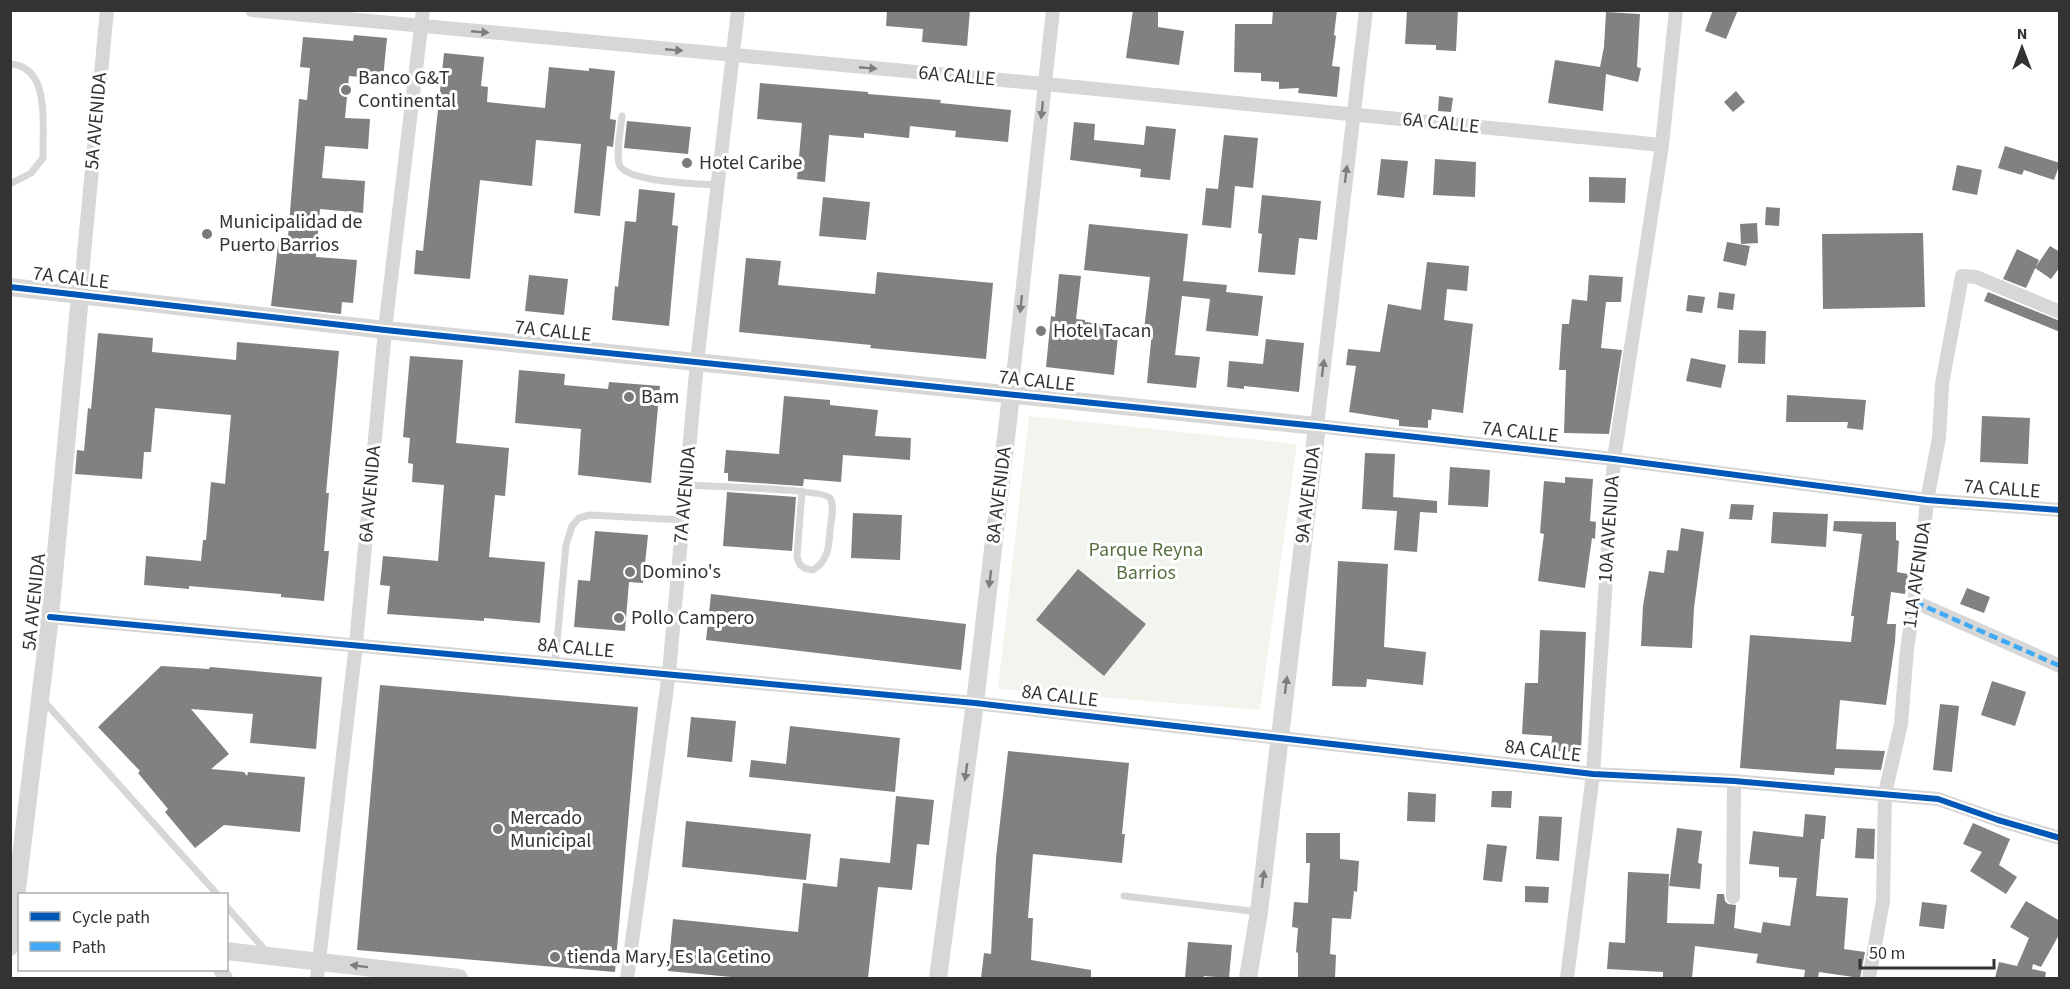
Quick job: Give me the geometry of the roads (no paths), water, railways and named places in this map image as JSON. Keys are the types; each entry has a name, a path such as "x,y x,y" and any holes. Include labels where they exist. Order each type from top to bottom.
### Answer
{"street":[{"name":"5A AVENIDA","path":"10,947 50,617 107,10"},
{"name":"6A CALLE","path":"252,10 1045,84 1662,145"},
{"name":"6A AVENIDA","path":"318,970 356,644 385,330 423,10"},
{"name":"7A AVENIDA","path":"627,978 669,674 697,362 738,10"},
{"name":"8A AVENIDA","path":"938,978 975,703 1053,10"},
{"name":"9A AVENIDA","path":"1248,978 1259,912 1366,10"},
{"name":"10A AVENIDA","path":"1567,978 1593,774 1614,459 1662,145 1676,10"},
{"name":"11A AVENIDA","path":"1869,978 1883,901 1885,793 1901,724 1907,649 1927,500 1939,438 1942,384 1962,276 1976,278 2060,312"},
{"name":"7A CALLE","path":"10,287 385,330 1317,426 1614,459 1927,500 2060,510"},
{"path":"1915,602 2060,666"},
{"name":"8A CALLE","path":"50,617 975,703 1593,774 1734,781 1885,793 1938,799 2060,838"},
{"path":"1733,897 1734,781"},
{"path":"228,951 271,956 318,970 459,978"}],"lane":[{"path":"10,63 31,71 42,92 43,158 31,173 10,184"},
{"path":"622,116 618,151 619,165 628,175 718,185"},
{"path":"687,485 802,491 825,494 832,506 828,553 824,561 813,570 804,569 797,556 802,491"},
{"path":"555,663 566,545 572,526 579,518 590,515 683,520"},
{"path":"40,698 84,744 216,893"},
{"path":"1124,896 1259,912"},
{"path":"228,908 271,956"}],"place":[{"name":"Banco G&T Continental","path":"346,90"},
{"name":"Hotel Caribe","path":"687,163"},
{"name":"Municipalidad de Puerto Barrios","path":"207,234"},
{"name":"Hotel Tacan","path":"1041,331"},
{"name":"Bam","path":"629,397"},
{"name":"Domino's","path":"630,572"},
{"name":"Pollo Campero","path":"619,618"},
{"name":"Mercado Municipal","path":"498,829"},
{"name":"tienda Mary, Es la Cetino","path":"555,957"}],"park label":[{"name":"Parque Reyna Barrios","path":"1146,562"}]}
